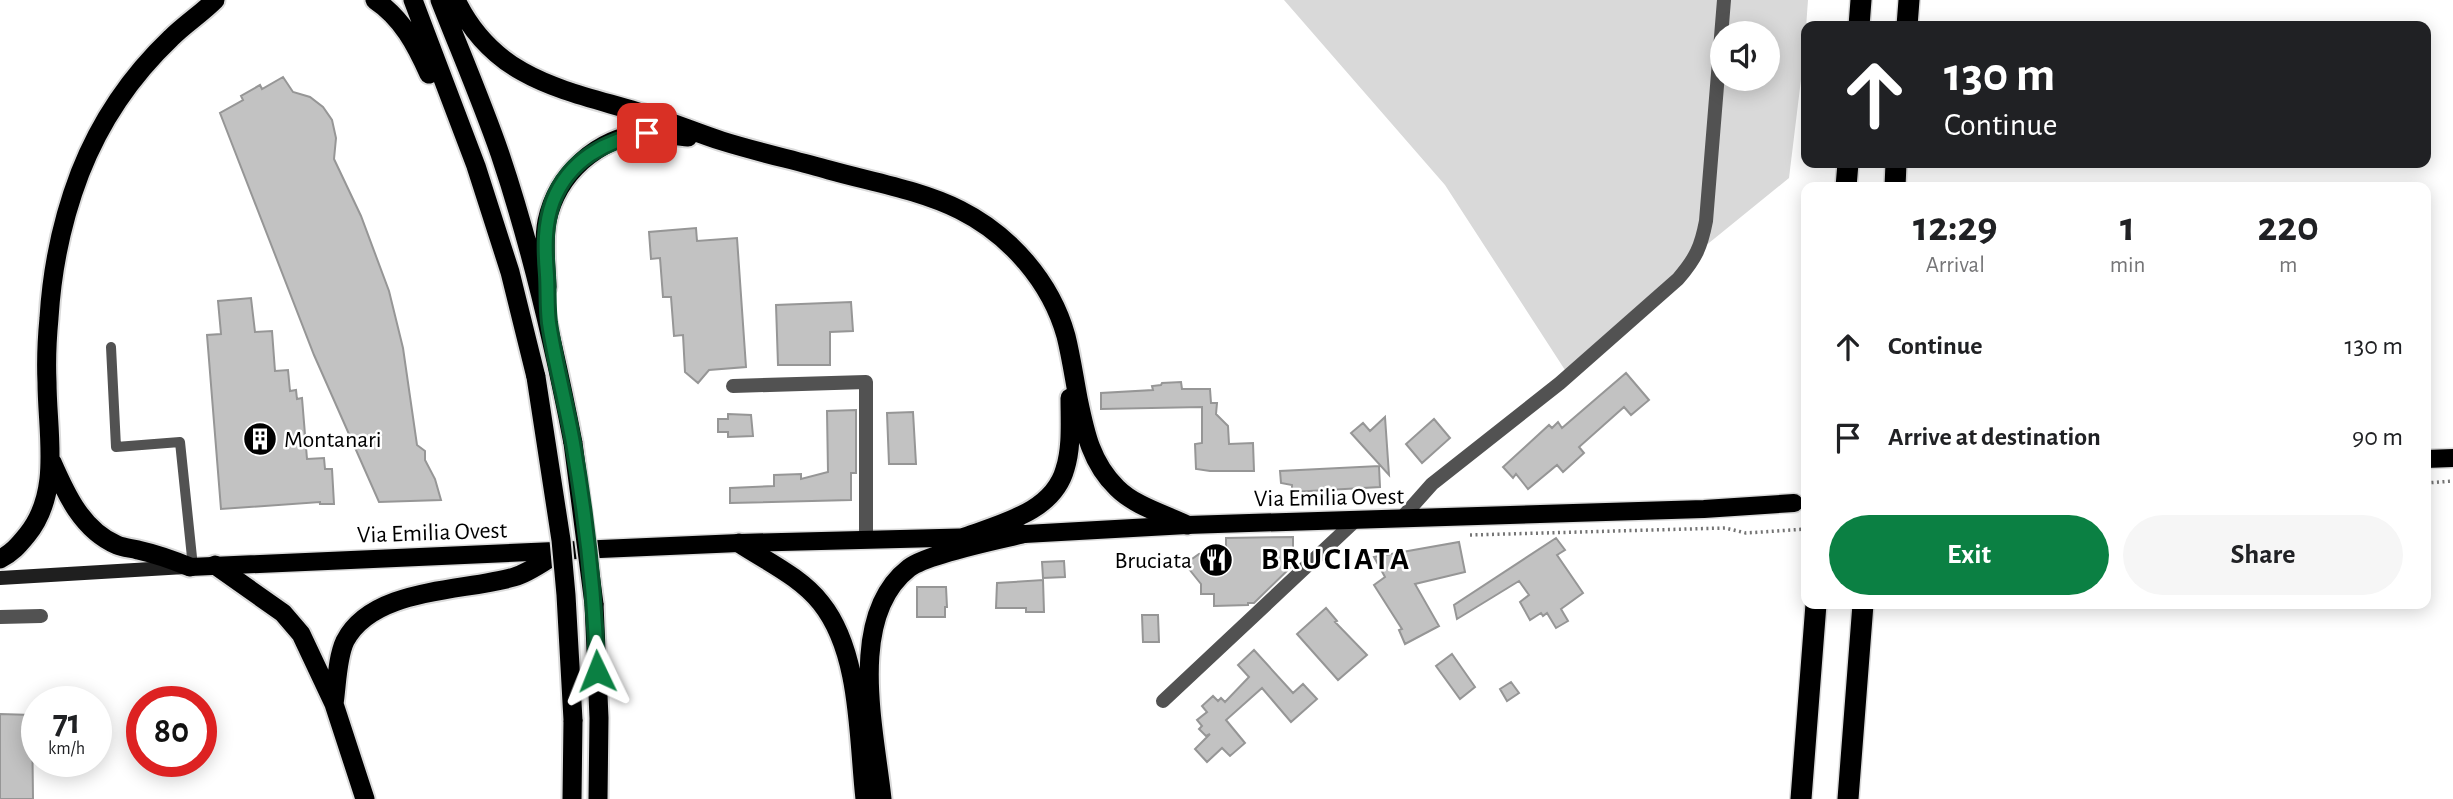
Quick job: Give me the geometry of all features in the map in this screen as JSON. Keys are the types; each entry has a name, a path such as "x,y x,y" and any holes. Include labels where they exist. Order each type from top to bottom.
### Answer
{"highway":[{"path":"0,559 13,553 33,527 45,505 51,459 47,382 48,319 54,265 65,218 80,174 95,138 123,92 172,37 210,6 232,0"},
{"path":"375,0 387,8 408,32 429,74 444,114 476,166"},
{"path":"413,0 476,166 510,272 536,377 561,540 567,608 573,720 572,799"},
{"path":"440,0 500,153 549,323 560,376 586,532 597,648 598,799"},
{"path":"456,0 481,38 508,63 562,91 656,117 722,141 939,201 980,221 1012,246 1038,278 1059,315 1086,437 1094,458 1105,475 1119,490 1137,502 1187,525"},
{"path":"1859,21 1861,0"},
{"path":"1907,21 1909,0"},
{"path":"549,323 547,223 553,200 576,166 604,145 647,133 722,141"},
{"path":"965,537 1035,509 1056,489 1066,468 1069,445 1070,359"},
{"path":"51,459 70,500 94,530 117,545 191,567"},
{"path":"882,799 870,686 872,639 880,606 892,585 910,566 1023,534"},
{"path":"739,543 805,587 821,603 836,628 852,675 865,799"},
{"path":"334,704 345,642 369,613 396,601 517,576 561,551"},
{"path":"215,565 283,613 301,634 334,704 365,799"},
{"path":"1801,799 1815,609"},
{"path":"1848,799 1863,609"},
{"path":"599,724 610,767 609,799"}],"main road":[{"path":"2431,459 2453,458"},
{"name":"Via Emilia Ovest","path":"0,578 215,565 739,543 965,537 1187,525 1704,509 1794,502"}],"street":[{"path":"1400,520 1432,484 1560,383 1678,279 1693,261 1702,244 1706,220 1724,0"},
{"path":"733,386 866,382 866,541"},
{"path":"1163,701 1355,521"},
{"path":"0,617 41,616"}],"lane":[{"path":"111,347 116,447 180,442 191,567"}],"path":[{"path":"2431,482 2453,481"},
{"path":"1481,536 1726,528 1746,533 1801,529"}],"shaded area":[{"path":"1284,0 1808,0 1806,21 1801,21 1801,80 1789,178 1704,247 1565,370 1445,185"}],"building":[{"path":"283,77 293,92 310,97 323,107 332,120 336,138 334,159 361,216 389,291 403,348 417,445 425,451 425,460 435,479 441,500 379,502 314,355 220,113 243,100 241,96 260,85 262,89"},
{"path":"696,228 697,241 737,238 746,367 709,370 698,383 685,372 683,335 674,336 671,297 663,297 660,258 651,259 649,232"},
{"name":"Montanari","path":"251,298 255,332 272,331 275,371 288,370 290,391 296,390 297,399 302,398 307,459 324,458 325,469 332,469 334,504 320,502 221,509 207,335 221,334 218,301"},
{"path":"851,302 853,331 830,332 830,365 778,365 776,305"},
{"path":"1626,373 1649,400 1631,415 1624,407 1579,447 1584,453 1563,472 1557,465 1528,489 1516,474 1513,478 1503,467 1549,425 1552,428 1558,422 1562,428"},
{"path":"1181,382 1182,389 1210,389 1211,403 1217,403 1216,414 1228,426 1229,444 1253,443 1254,471 1196,469 1195,444 1202,443 1202,407 1101,409 1101,393 1153,390 1152,386 1162,383"},
{"path":"856,410 856,473 851,473 851,500 730,503 730,488 774,486 774,475 801,474 801,479 828,472 827,411"},
{"path":"913,412 916,464 889,464 887,413"},
{"path":"728,414 751,415 753,436 728,437 728,432 718,432 718,419 728,419"},
{"path":"1385,417 1389,475 1351,433 1363,423 1370,431"},
{"path":"1434,419 1450,438 1422,463 1406,444"},
{"path":"1379,466 1380,487 1292,492 1292,485 1281,483 1280,471"},
{"path":"1293,537 1293,565 1254,603 1248,605 1214,606 1214,594 1201,594 1201,584 1185,564 1199,554 1226,550 1226,538"},
{"path":"1556,538 1565,550 1557,555 1583,593 1561,609 1568,621 1556,628 1547,613 1543,616 1541,613 1530,620 1520,602 1529,595 1519,581 1457,619 1454,605"},
{"path":"1459,542 1465,572 1415,584 1439,626 1405,644 1399,630 1402,629 1374,585 1385,577 1374,557"},
{"path":"1064,561 1065,577 1043,578 1042,562"},
{"path":"1043,580 1044,612 1026,612 1026,608 996,608 997,583"},
{"path":"917,587 946,587 945,617 917,617"},
{"path":"1326,608 1337,621 1335,622 1367,655 1338,680 1297,634"},
{"path":"1142,615 1158,615 1159,642 1143,642"},
{"path":"1254,650 1293,693 1303,684 1317,699 1291,722 1262,688 1226,720 1245,743 1230,756 1222,748 1207,762 1195,749 1210,734 1206,736 1199,729 1202,726 1197,720 1207,712 1202,706 1213,696 1218,701 1221,698 1225,702 1249,677 1238,665"},
{"path":"1452,654 1475,687 1460,699 1436,666"},
{"path":"1511,682 1519,693 1507,701 1500,689"},
{"path":"0,714 21,715 21,777 33,777 33,799 0,799"}],"place":[{"name":"Montanari","path":"260,439"},
{"name":"Bruciata","path":"1216,560"}],"district":[{"name":"BRUCIATA","path":"1336,558"}],"route":[{"path":"597,671 594,604 586,532 573,443 549,323 547,223 553,200 564,180 588,155 625,137 647,133"}]}
